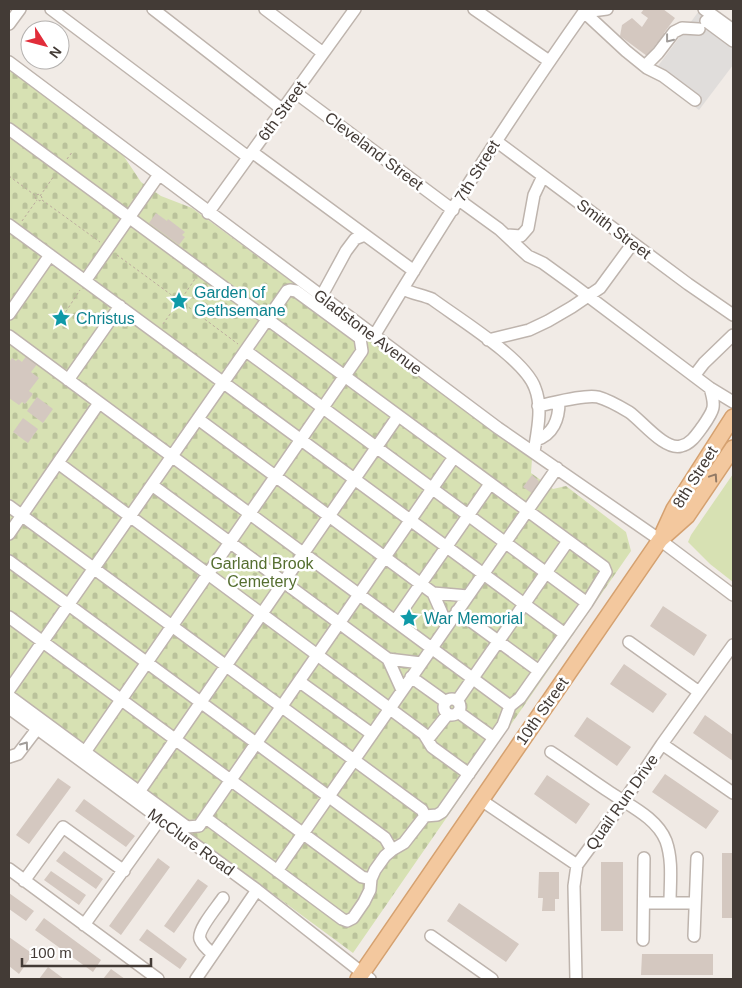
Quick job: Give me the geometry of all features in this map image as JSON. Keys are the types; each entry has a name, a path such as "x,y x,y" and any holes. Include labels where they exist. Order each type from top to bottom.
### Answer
{"main road":[{"name":"8th Street","path":"660,540 674,509 733,417"},
{"name":"10th Street","path":"363,977 480,800 660,540 686,516 733,448"}],"street":[{"path":"9,24 20,9"},
{"path":"51,9 250,155 414,271"},
{"path":"153,9 283,110"},
{"path":"265,9 324,53"},
{"name":"6th Street","path":"208,213 355,9"},
{"path":"474,9 491,14 549,62"},
{"path":"585,10 607,9"},
{"path":"704,9 709,23 733,41"},
{"path":"585,10 615,42 645,66 663,76 695,100"},
{"name":"7th Street","path":"374,336 496,141 585,10"},
{"path":"645,66 658,54 674,32 682,28 709,23 733,30"},
{"name":"Gladstone Avenue","path":"9,62 158,176 498,428 535,446 557,468 660,540 733,595"},
{"name":"Cleveland Street","path":"296,92 456,205 506,235 528,256 543,263 710,388 733,402"},
{"path":"9,129 604,567 606,572 587,603 520,698 510,706 503,724 442,812 437,815 425,816 404,843 392,850 375,870 371,879 370,890 353,918 347,921 206,818"},
{"name":"Smith Street","path":"496,141 733,316"},
{"path":"86,281 158,176"},
{"path":"506,235 521,236 528,228 534,195 543,176"},
{"path":"12,227 565,634"},
{"path":"321,297 346,251 355,239 365,235"},
{"path":"488,340 510,335 541,324 572,307 600,288 633,243"},
{"path":"9,314 50,255"},
{"path":"403,289 412,294 432,299 518,362 535,387 538,406 535,446"},
{"path":"9,690 287,291 296,291 360,338 362,351 85,752"},
{"path":"68,380 120,306"},
{"path":"694,376 704,363 733,335"},
{"path":"9,336 510,706"},
{"path":"246,351 587,603"},
{"path":"538,406 590,396 608,400 630,413 667,444 680,447 688,444 712,413 714,400 710,388"},
{"path":"535,446 553,427 559,414 559,402"},
{"path":"9,534 99,403"},
{"path":"139,792 398,416"},
{"path":"198,419 433,593 447,625"},
{"path":"9,696 187,827 200,826 454,457"},
{"path":"58,463 390,708 424,734 432,747 469,774"},
{"path":"277,870 557,468"},
{"path":"395,621 490,484"},
{"path":"152,485 388,659 402,690"},
{"path":"9,506 422,810 425,816"},
{"path":"428,739 473,678 568,541"},
{"path":"9,561 385,838 392,850"},
{"path":"433,593 468,596"},
{"path":"457,611 539,671"},
{"path":"9,617 362,877 371,879"},
{"path":"628,642 699,692"},
{"name":"Quail Run Drive","path":"576,979 574,886 577,865 733,645"},
{"path":"388,659 421,663"},
{"path":"411,677 494,738"},
{"path":"300,682 372,734"},
{"name":"McClure Road","path":"9,708 257,890 363,977"},
{"path":"9,757 18,754 37,729"},
{"path":"662,744 733,793"},
{"path":"551,752 633,806 653,823 665,839 670,858 670,903"},
{"path":"480,800 577,865"},
{"path":"84,925 160,819"},
{"path":"24,881 63,828 124,871"},
{"path":"644,858 644,940"},
{"path":"694,936 697,858"},
{"path":"9,869 158,979"},
{"path":"196,979 257,890"},
{"path":"213,954 204,946 200,938 200,932 223,898"},
{"path":"644,902 695,904"},
{"path":"431,936 492,979"}],"path":[{"path":"9,176 36,196 35,198 38,200"},
{"path":"12,227 42,198 38,194 36,196"},
{"path":"182,303 184,301 182,299 201,270"},
{"path":"63,316 86,281"},
{"path":"156,333 178,303 177,299 179,297 182,299"},
{"path":"178,303 181,305 182,303 246,351"}],"green space":[{"name":"Garland Brook Cemetery","path":"9,69 123,155 141,182 161,196 192,208 532,459 531,473 553,489 566,486 626,532 631,551 353,953 9,699"},
{"path":"733,474 733,582 710,564 688,542"}],"shaded area":[{"path":"699,11 733,37 733,65 699,110 652,74"}],"building":[{"path":"644,9 663,9 675,18 664,33 674,41 667,51 657,43 647,56 620,36 622,25 632,18 642,27 648,18 641,13"},
{"path":"156,213 167,221 168,219 185,232 182,235 185,237 179,245 149,223"},
{"path":"27,355 38,363 31,372 39,378 29,391 33,394 25,404 22,402 19,405 9,398 9,362 12,358 22,362"},
{"path":"37,397 53,409 43,423 27,411"},
{"path":"23,418 38,429 28,443 13,432"},
{"path":"532,475 539,481 540,485 533,494 523,487"},
{"path":"663,606 707,635 694,656 650,626"},
{"path":"624,664 667,694 653,713 610,684"},
{"path":"705,715 733,735 733,761 693,733"},
{"path":"587,717 631,747 617,766 574,736"},
{"path":"665,774 719,811 706,829 652,792"},
{"path":"547,775 590,804 576,824 534,794"},
{"path":"58,778 71,787 29,844 16,835"},
{"path":"84,799 135,836 126,847 75,811"},
{"path":"64,851 103,879 96,889 56,861"},
{"path":"722,853 733,853 733,918 722,918"},
{"path":"158,858 170,867 121,935 109,926"},
{"path":"601,862 623,862 623,931 601,931"},
{"path":"51,871 86,895 79,905 44,880"},
{"path":"539,872 559,872 559,899 555,899 555,911 542,911 543,898 538,898"},
{"path":"198,879 208,886 174,933 164,926"},
{"path":"9,893 34,911 26,921 9,909"},
{"path":"459,903 519,944 506,962 447,921"},
{"path":"44,918 101,960 93,972 35,930"},
{"path":"147,929 187,959 180,969 139,940"},
{"path":"9,937 33,954 19,974 9,966"},
{"path":"642,954 713,954 713,975 641,975"},
{"path":"48,967 64,979 39,979"},
{"path":"111,969 125,979 103,979"}],"place":[{"name":"Garden of Gethsemane","path":"179,301"},
{"name":"Christus","path":"61,318"},
{"name":"War Memorial","path":"409,618"}]}
